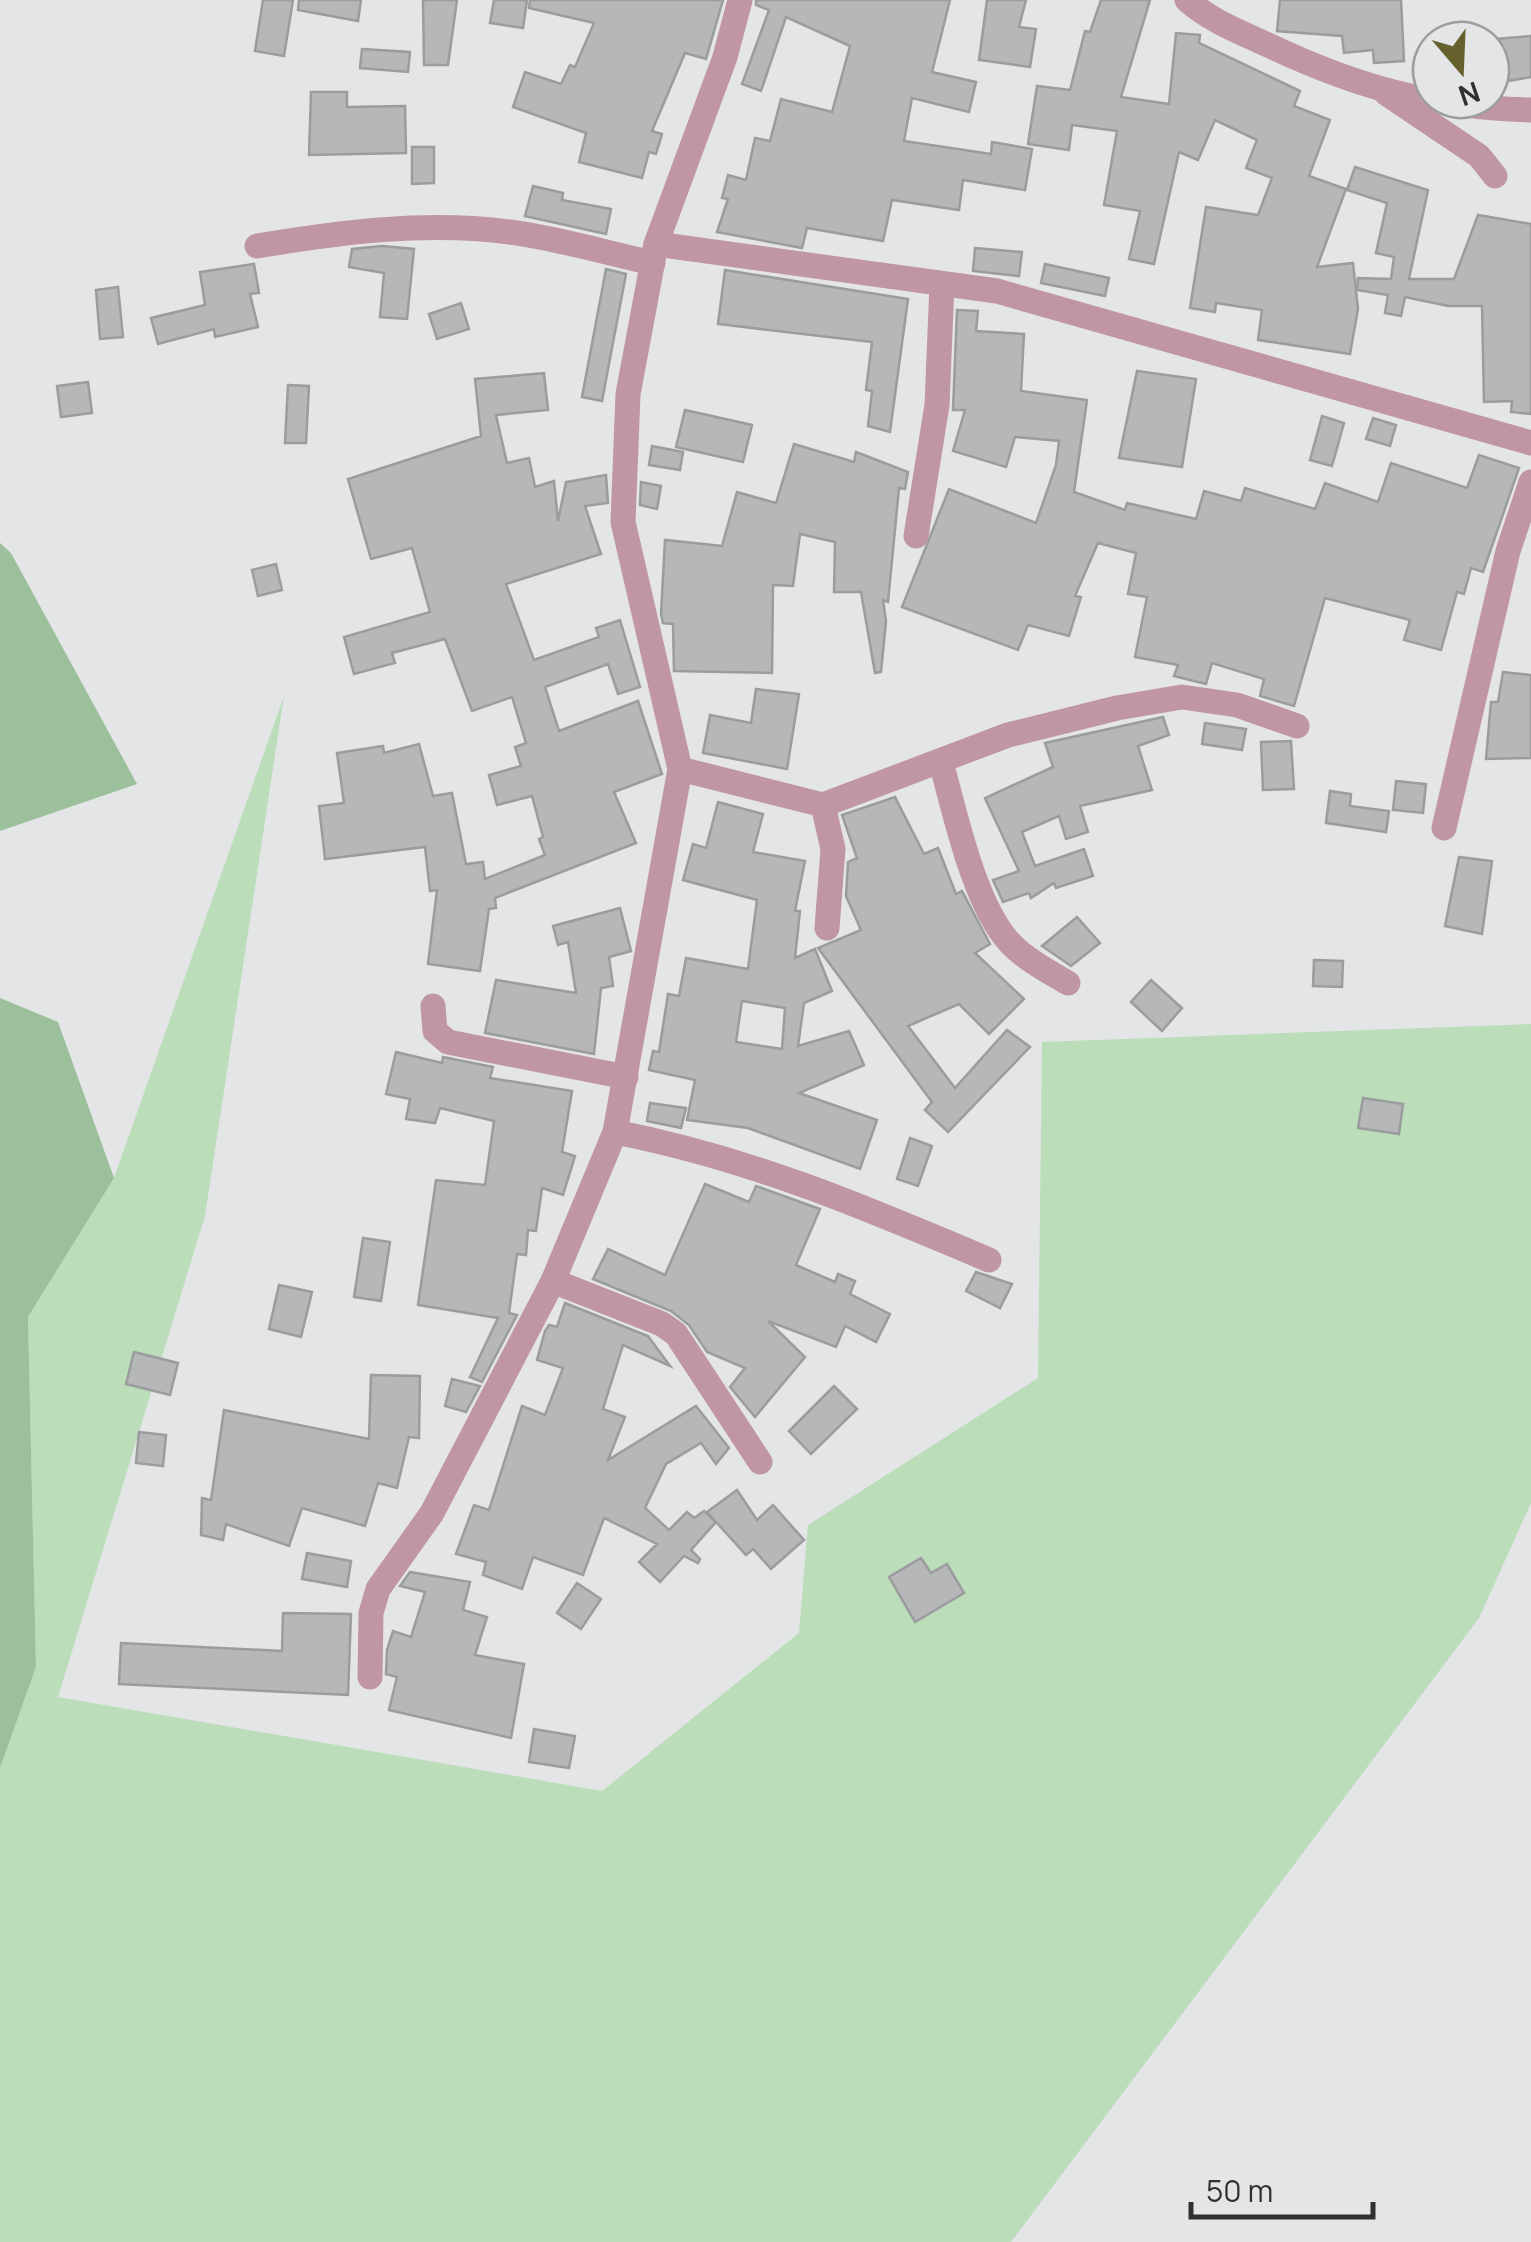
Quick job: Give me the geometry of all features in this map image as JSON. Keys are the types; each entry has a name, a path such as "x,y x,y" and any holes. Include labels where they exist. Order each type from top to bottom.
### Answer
{"street":[{"path":"370,1677 371,1612 378,1588 432,1513 552,1281 615,1132 680,769 623,522 628,394 654,253 725,57 740,0"},
{"path":"1187,0 1212,18 1339,79 1383,91 1531,110"},
{"path":"1383,91 1478,156 1495,176"},
{"path":"257,246 337,232 419,226 510,232 654,253 997,291 1120,323 1385,405 1531,443"},
{"path":"916,536 937,405 942,284"},
{"path":"1444,828 1508,551 1531,482"},
{"path":"680,769 823,806 1008,735 1182,697 1238,704 1297,726"},
{"path":"940,762 972,869 998,924 1010,944 1068,983"},
{"path":"823,806 833,856 827,928"},
{"path":"432,1006 435,1032 448,1042 626,1077"},
{"path":"615,1132 733,1158 830,1193 989,1260"},
{"path":"552,1281 662,1324 676,1334 760,1462"}],"green space":[{"path":"0,543 11,553 137,784 0,831"},
{"path":"284,696 205,1216 58,1697 602,1791 799,1633 808,1525 1038,1378 1042,1042 1531,1024 1531,1503 1479,1618 1011,2242 0,2242 0,1768 36,1667 28,1317 114,1178"},
{"path":"0,998 58,1022 114,1178 28,1317 36,1667 0,1768"}],"building":[{"path":"263,0 293,0 284,56 255,51"},
{"path":"299,0 361,0 358,21 298,10"},
{"path":"423,0 457,0 448,65 424,65"},
{"path":"494,0 527,0 523,28 490,23"},
{"path":"530,0 723,0 706,59 685,53 652,131 662,134 656,154 649,152 642,178 579,162 586,133 513,107 525,72 561,84 570,65 575,67 594,23 529,8"},
{"path":"756,0 950,0 932,72 976,82 969,112 912,98 904,141 991,154 992,142 1032,149 1025,190 963,180 959,210 892,200 883,241 807,228 802,248 717,232 728,199 722,198 728,175 746,180 755,138 770,141 781,99 832,112 850,46 786,17 761,91 742,84 769,10 756,5"},
{"path":"987,0 1026,0 1019,27 1036,29 1030,67 979,60"},
{"path":"1101,0 1150,0 1121,97 1169,104 1176,33 1200,35 1199,43 1300,91 1294,106 1330,120 1309,176 1346,189 1317,267 1353,263 1358,309 1350,354 1258,340 1262,310 1216,303 1215,312 1190,308 1206,207 1258,215 1272,178 1246,168 1257,140 1215,120 1198,160 1179,152 1154,264 1129,259 1140,211 1104,205 1117,131 1072,125 1069,150 1028,144 1037,86 1070,90 1085,31 1090,32"},
{"path":"1280,0 1401,0 1404,61 1374,63 1373,50 1344,53 1342,36 1277,31"},
{"path":"1531,36 1531,77 1511,80 1511,38"},
{"path":"362,49 410,52 408,72 360,68"},
{"path":"311,92 347,92 347,107 405,106 406,153 309,155"},
{"path":"412,147 434,147 434,183 412,184"},
{"path":"1355,167 1428,190 1409,279 1454,279 1478,215 1531,224 1531,414 1511,412 1512,401 1484,402 1482,306 1448,306 1405,297 1401,316 1385,313 1388,295 1357,290 1358,278 1391,279 1394,257 1376,253 1387,203 1347,190"},
{"path":"533,186 563,193 562,200 611,209 606,234 525,216"},
{"path":"975,248 1022,252 1019,276 973,271"},
{"path":"352,249 414,249 407,319 380,317 384,273 349,267"},
{"path":"254,264 259,293 250,294 258,327 215,337 214,329 158,344 151,318 205,305 200,272"},
{"path":"1045,264 1109,278 1105,296 1041,283"},
{"path":"606,269 626,274 602,401 582,397"},
{"path":"725,270 908,299 890,432 868,426 872,391 866,390 872,342 718,324"},
{"path":"118,287 123,337 100,339 96,290"},
{"path":"461,303 469,329 437,339 429,314"},
{"path":"957,310 978,311 976,331 1024,334 1021,391 1087,400 1074,492 1125,510 1127,503 1196,519 1204,491 1241,501 1245,488 1315,509 1325,483 1378,502 1391,463 1467,488 1479,455 1519,468 1483,572 1471,568 1464,594 1457,592 1441,650 1404,640 1410,620 1325,598 1294,706 1260,696 1264,679 1212,663 1206,684 1174,676 1178,665 1135,657 1147,597 1128,594 1136,553 1098,543 1075,596 1081,597 1069,636 1028,625 1018,650 902,607 949,489 1036,523 1056,465 1059,441 1015,437 1006,467 953,451 965,410 953,410"},
{"path":"1137,371 1196,379 1182,467 1119,458"},
{"path":"544,373 548,410 496,415 507,463 529,458 535,487 554,481 558,521 566,482 606,475 608,503 585,506 601,554 506,584 534,660 599,637 596,628 620,620 640,687 618,694 608,664 545,687 559,731 638,701 662,774 614,792 636,843 495,898 496,908 489,909 480,971 428,964 437,890 430,891 425,847 325,859 319,806 344,803 337,753 383,746 384,753 419,744 433,796 452,793 466,864 483,862 485,879 545,855 539,839 543,837 532,796 497,805 489,775 521,766 515,747 526,743 512,697 472,711 445,639 392,653 395,663 354,674 344,637 430,612 412,548 371,559 348,479 481,436 475,379"},
{"path":"88,382 92,413 61,417 57,386"},
{"path":"288,385 309,386 306,443 285,443"},
{"path":"685,410 752,425 743,462 676,447"},
{"path":"1322,416 1344,423 1332,466 1310,460"},
{"path":"1373,418 1396,425 1390,446 1366,439"},
{"path":"794,444 854,462 856,452 908,472 905,489 899,488 888,602 883,600 886,621 881,672 875,673 861,592 834,592 835,542 800,534 793,586 773,585 772,673 674,671 673,624 663,623 661,614 665,540 722,546 737,492 776,503"},
{"path":"652,446 683,452 680,470 649,465"},
{"path":"641,482 661,486 657,509 640,505"},
{"path":"276,564 282,590 258,596 252,570"},
{"path":"1503,672 1531,675 1531,758 1486,759 1491,702 1498,702"},
{"path":"756,689 799,694 787,769 703,753 710,715 751,723"},
{"path":"1163,717 1169,735 1138,746 1152,790 1080,806 1088,832 1066,839 1059,816 1022,832 1035,866 1084,849 1093,876 1056,888 1054,883 1031,898 1029,893 1003,902 993,880 1019,871 985,798 1053,767 1045,743"},
{"path":"1205,723 1246,729 1242,750 1202,744"},
{"path":"1291,741 1294,789 1263,790 1261,742"},
{"path":"1396,781 1426,784 1423,813 1393,810"},
{"path":"1330,791 1351,794 1350,806 1389,811 1386,832 1326,823"},
{"path":"895,797 924,854 938,848 956,894 962,891 990,944 975,953 1024,999 989,1034 959,1004 908,1026 955,1088 1007,1030 1030,1047 948,1132 925,1110 932,1102 818,948 861,930 846,896 848,862 857,858 842,815"},
{"path":"718,802 763,814 753,852 805,861 795,911 800,911 795,958 815,949 832,991 804,1003 798,1046 849,1031 864,1065 799,1093 877,1120 860,1169 748,1128 687,1120 695,1080 649,1070 653,1051 659,1052 668,994 679,996 686,958 748,969 757,900 683,880 693,844 706,848","holes":["742,1001 785,1008 782,1049 736,1042"]},
{"path":"1459,857 1492,861 1482,934 1445,926"},
{"path":"620,908 631,951 609,957 613,986 601,988 594,1054 485,1033 496,980 576,993 568,942 558,945 553,926"},
{"path":"1077,917 1100,943 1071,966 1042,946"},
{"path":"1314,960 1343,961 1342,987 1313,986"},
{"path":"1151,980 1182,1008 1162,1031 1131,1002"},
{"path":"396,1052 442,1063 443,1057 493,1067 490,1078 572,1091 562,1152 575,1156 563,1195 542,1188 536,1231 528,1230 526,1255 517,1254 509,1313 517,1315 482,1382 470,1377 498,1318 418,1305 436,1180 485,1185 494,1121 440,1108 435,1123 406,1119 410,1099 386,1094"},
{"path":"1363,1098 1403,1104 1399,1134 1358,1128"},
{"path":"650,1103 686,1108 681,1128 647,1121"},
{"path":"910,1138 932,1146 918,1186 897,1179"},
{"path":"705,1184 749,1202 756,1186 820,1209 796,1265 835,1282 838,1274 855,1281 850,1294 890,1314 876,1342 845,1326 836,1347 768,1321 805,1357 755,1417 730,1387 745,1368 707,1352 689,1325 671,1311 593,1279 608,1249 665,1275"},
{"path":"363,1238 390,1242 381,1301 354,1297"},
{"path":"976,1272 1012,1284 1000,1308 966,1291"},
{"path":"279,1285 312,1292 301,1337 269,1329"},
{"path":"565,1303 648,1336 670,1366 623,1345 603,1409 625,1417 608,1460 696,1406 729,1448 716,1464 701,1443 666,1464 645,1508 669,1530 687,1512 694,1518 704,1511 716,1522 691,1550 700,1559 698,1563 684,1556 660,1582 639,1562 657,1544 604,1518 583,1575 533,1557 522,1589 483,1575 486,1562 456,1554 474,1505 489,1510 522,1406 545,1415 563,1368 537,1360 545,1331 549,1325 557,1327"},
{"path":"134,1352 178,1363 170,1395 126,1384"},
{"path":"371,1375 420,1376 419,1438 409,1437 397,1488 378,1483 365,1526 302,1508 289,1546 226,1524 223,1540 201,1535 202,1498 211,1500 224,1410 369,1439"},
{"path":"452,1379 480,1386 466,1412 445,1406"},
{"path":"834,1386 857,1409 811,1454 789,1431"},
{"path":"139,1432 166,1435 163,1466 136,1463"},
{"path":"737,1490 757,1520 773,1505 804,1540 771,1569 753,1549 746,1555 707,1512"},
{"path":"307,1553 351,1561 347,1587 302,1579"},
{"path":"921,1558 931,1573 947,1564 964,1593 915,1622 889,1577"},
{"path":"410,1572 470,1582 463,1610 487,1617 475,1655 524,1664 511,1738 389,1710 397,1677 386,1674 387,1650 393,1631 411,1637 425,1592 400,1586"},
{"path":"577,1583 601,1599 581,1629 557,1613"},
{"path":"283,1613 351,1614 348,1695 119,1684 121,1643 282,1651"},
{"path":"534,1729 575,1736 569,1768 529,1762"}]}
